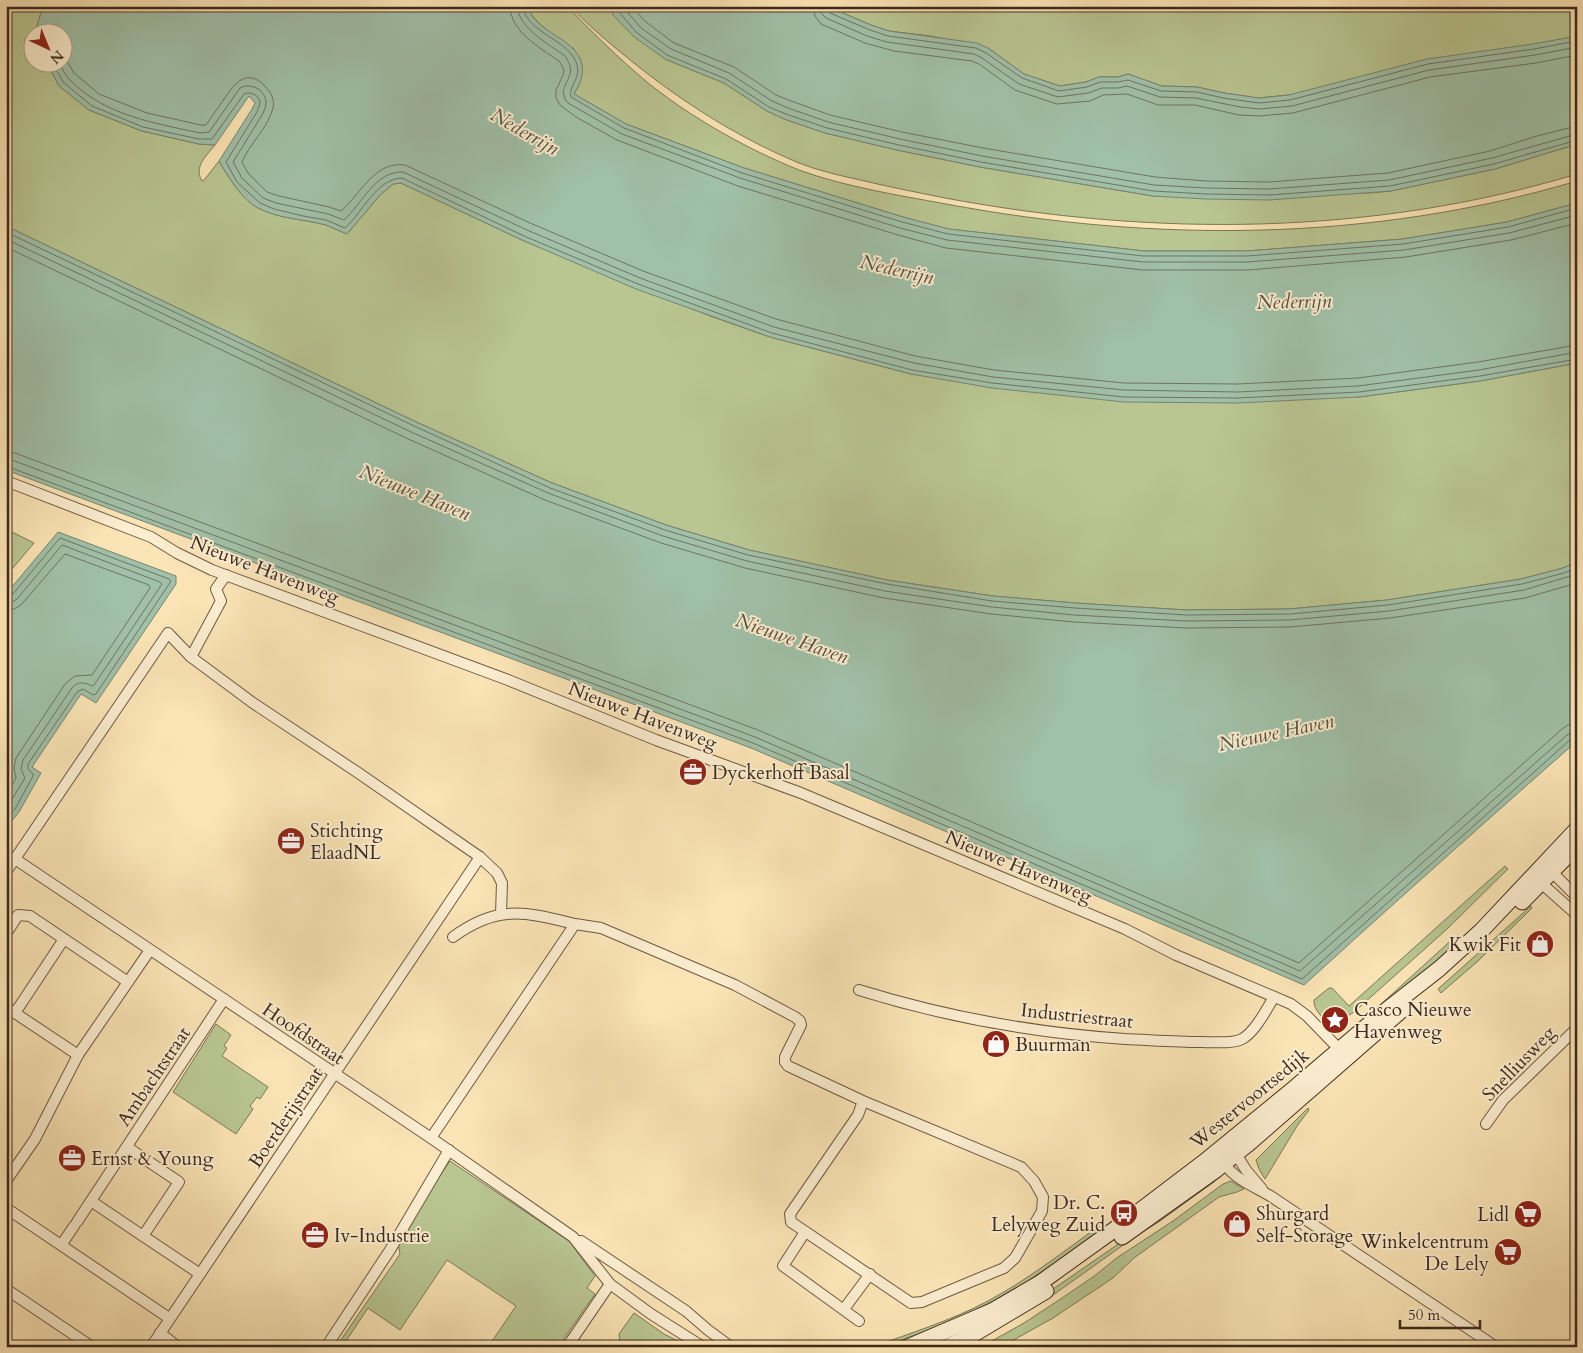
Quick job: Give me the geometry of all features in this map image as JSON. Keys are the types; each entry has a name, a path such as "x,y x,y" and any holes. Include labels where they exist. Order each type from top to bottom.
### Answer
{"main road":[{"name":"Westervoortsedijk","path":"1544,875 1577,828"},
{"name":"Westervoortsedijk","path":"947,1347 974,1334 1050,1288 1224,1164 1374,1020 1439,969 1577,846"},
{"name":"Westervoortsedijk","path":"908,1347 992,1311 1040,1283 1130,1219 1341,1050"}],"street":[{"name":"Nieuwe Havenweg","path":"6,482 151,537 186,558 226,575 508,680 656,740 801,793 1125,929 1176,955 1298,1009 1341,1050"},
{"path":"191,656 221,601 216,589 226,575"},
{"path":"6,872 168,633 191,656 253,704 358,772 480,857 498,873 502,883 501,914"},
{"name":"Boerderijstraat","path":"151,1347 480,857"},
{"name":"Hoofdstraat","path":"15,859 334,1075 449,1150 674,1303 708,1330"},
{"path":"1544,875 1577,897"},
{"path":"1544,875 1577,915"},
{"path":"453,937 468,926 501,914 531,914 601,928 735,985 795,1017 800,1021 800,1030 785,1062 792,1068 863,1101 1020,1167 1034,1181 1043,1197 1042,1211 1015,1258 1004,1268 922,1302 912,1303 791,1222 790,1214 858,1115 863,1101"},
{"path":"6,934 18,915 30,916 128,982"},
{"path":"431,1138 575,924"},
{"path":"15,1013 64,939"},
{"path":"6,1181 35,1139 78,1055 150,950"},
{"name":"Industriestraat","path":"859,990 899,1002 998,1024 1092,1036 1184,1042 1240,1040 1251,1033 1274,997"},
{"name":"Ambachtstraat","path":"62,1244 224,999"},
{"path":"6,1007 78,1055"},
{"name":"Snelliusweg","path":"1486,1124 1503,1100 1577,1028"},
{"path":"127,1147 178,1182 143,1236"},
{"path":"1221,1148 1236,1154 1264,1192"},
{"path":"1221,1148 1224,1164 1238,1177 1264,1192 1496,1347"},
{"path":"326,1347 390,1250 449,1150"},
{"path":"91,1200 200,1274"},
{"path":"6,1208 169,1318"},
{"path":"805,1232 782,1266 859,1321"},
{"name":"Hoofdstraat","path":"573,1236 610,1284 651,1314 701,1345"},
{"path":"844,1309 870,1274"},
{"path":"566,1347 610,1284"},
{"path":"6,1289 92,1347"},
{"path":"701,1345 708,1330 731,1347"},
{"path":"160,1333 178,1347"}],"shaded area":[{"path":"6,6 43,6 38,22 22,22 22,72 52,72 59,86 89,110 142,131 199,144 215,145 200,166 199,171 202,181 219,161 241,193 252,204 266,212 326,225 347,234 380,195 393,184 401,183 522,240 710,316 770,337 911,374 1359,397 1480,381 1577,363 1577,562 1563,568 1521,579 1387,600 1289,609 1186,610 1075,603 993,596 887,580 749,550 666,525 552,483 414,421 6,226"},
{"path":"528,6 567,6 608,47 651,85 712,127 756,151 817,176 853,186 946,204 1025,217 1104,225 1183,230 1263,230 1342,225 1421,216 1500,201 1577,181 1577,203 1507,222 1403,239 1247,251 1144,251 948,229 744,168 626,124 574,94 579,85 574,49 540,24 530,12"},
{"path":"570,6 608,6 614,16 665,59 724,83 767,111 784,119 825,133 980,167 1153,196 1369,193 1391,191 1495,169 1577,144 1577,174 1500,194 1421,209 1342,219 1262,224 1183,224 1103,219 1024,211 945,198 820,170 799,163 750,140 704,113 660,83 605,39"},
{"path":"826,6 1577,6 1577,36 1289,95 1258,98 1197,87 1162,86 1128,74 1118,77 1099,77 1086,82 1060,86 1024,74 988,48 931,36 889,31"},
{"path":"6,529 34,543 6,576"},
{"path":"1505,866 1508,869 1446,930 1354,1012 1333,1026 1320,1015 1315,1008 1314,1000 1329,988 1332,988 1349,1006"},
{"path":"1531,906 1532,908 1478,961 1441,993 1438,989"},
{"path":"1457,935 1461,938 1449,955 1358,1025"},
{"path":"216,1024 231,1035 224,1046 227,1048 222,1056 268,1087 260,1099 257,1097 250,1106 253,1109 236,1134 173,1092"},
{"path":"1308,1108 1309,1110 1297,1126 1265,1179 1256,1160"},
{"path":"450,1161 569,1241 595,1276 587,1288 595,1294 558,1347 488,1347 516,1306 447,1260 400,1330 368,1308 342,1347 336,1347 400,1254 398,1243 418,1208"},
{"path":"1215,1181 1160,1221 1056,1293 1023,1314 963,1347 1024,1309 1130,1236 1160,1220"},
{"path":"1231,1181 1244,1189 1219,1197 1134,1258 1113,1278 1053,1318 1001,1347 981,1347 1024,1323 1059,1300 1223,1184"},
{"path":"1099,1226 1102,1229 1072,1251 995,1300 931,1329 882,1347 873,1347 944,1321 1001,1294 1030,1276"},
{"path":"634,1313 664,1334 678,1341 674,1347 606,1347 606,1345 620,1343 619,1334"}],"water":[{"name":"Nederrijn","path":"43,6 528,6 532,16 540,24 571,46 578,55 582,66 581,80 574,94 626,124 744,168 903,217 949,229 1144,251 1247,251 1403,239 1507,222 1577,203 1577,363 1480,381 1359,397 1238,403 1124,402 992,388 911,374 770,337 636,289 522,240 401,183 393,184 380,195 347,234 326,225 266,212 252,204 241,194 219,161 255,103 249,96 215,145 199,144 142,131 89,110 59,86 52,72 72,72 72,22 38,22"},
{"path":"608,6 826,6 889,31 977,43 988,48 1024,74 1060,86 1086,82 1099,77 1118,77 1128,74 1162,86 1197,87 1259,98 1289,95 1427,59 1577,36 1577,144 1495,169 1391,191 1269,200 1153,196 980,167 897,150 825,133 784,119 767,111 724,83 665,59 633,36 614,16"},
{"name":"Nieuwe Haven","path":"6,226 414,421 552,483 666,525 749,550 887,580 993,596 1075,603 1186,610 1289,609 1387,600 1521,579 1563,568 1577,562 1577,741 1304,985 751,748 6,470"},
{"path":"58,532 176,576 176,584 96,703 81,694 32,767 41,773 19,812 6,828 6,594"}],"place":[{"name":"Dyckerhoff Basal","path":"693,772"},
{"name":"Stichting ElaadNL","path":"291,841"},
{"name":"Kwik Fit","path":"1540,944"},
{"name":"Casco Nieuwe Havenweg","path":"1335,1020"},
{"name":"Buurman","path":"996,1044"},
{"name":"Ernst & Young","path":"72,1158"},
{"name":"Dr. C. Lelyweg Zuid","path":"1124,1213"},
{"name":"Lidl","path":"1528,1214"},
{"name":"Shurgard Self-Storage","path":"1237,1224"},
{"name":"Iv-Industrie","path":"315,1235"},
{"name":"Winkelcentrum De Lely","path":"1508,1252"}]}
